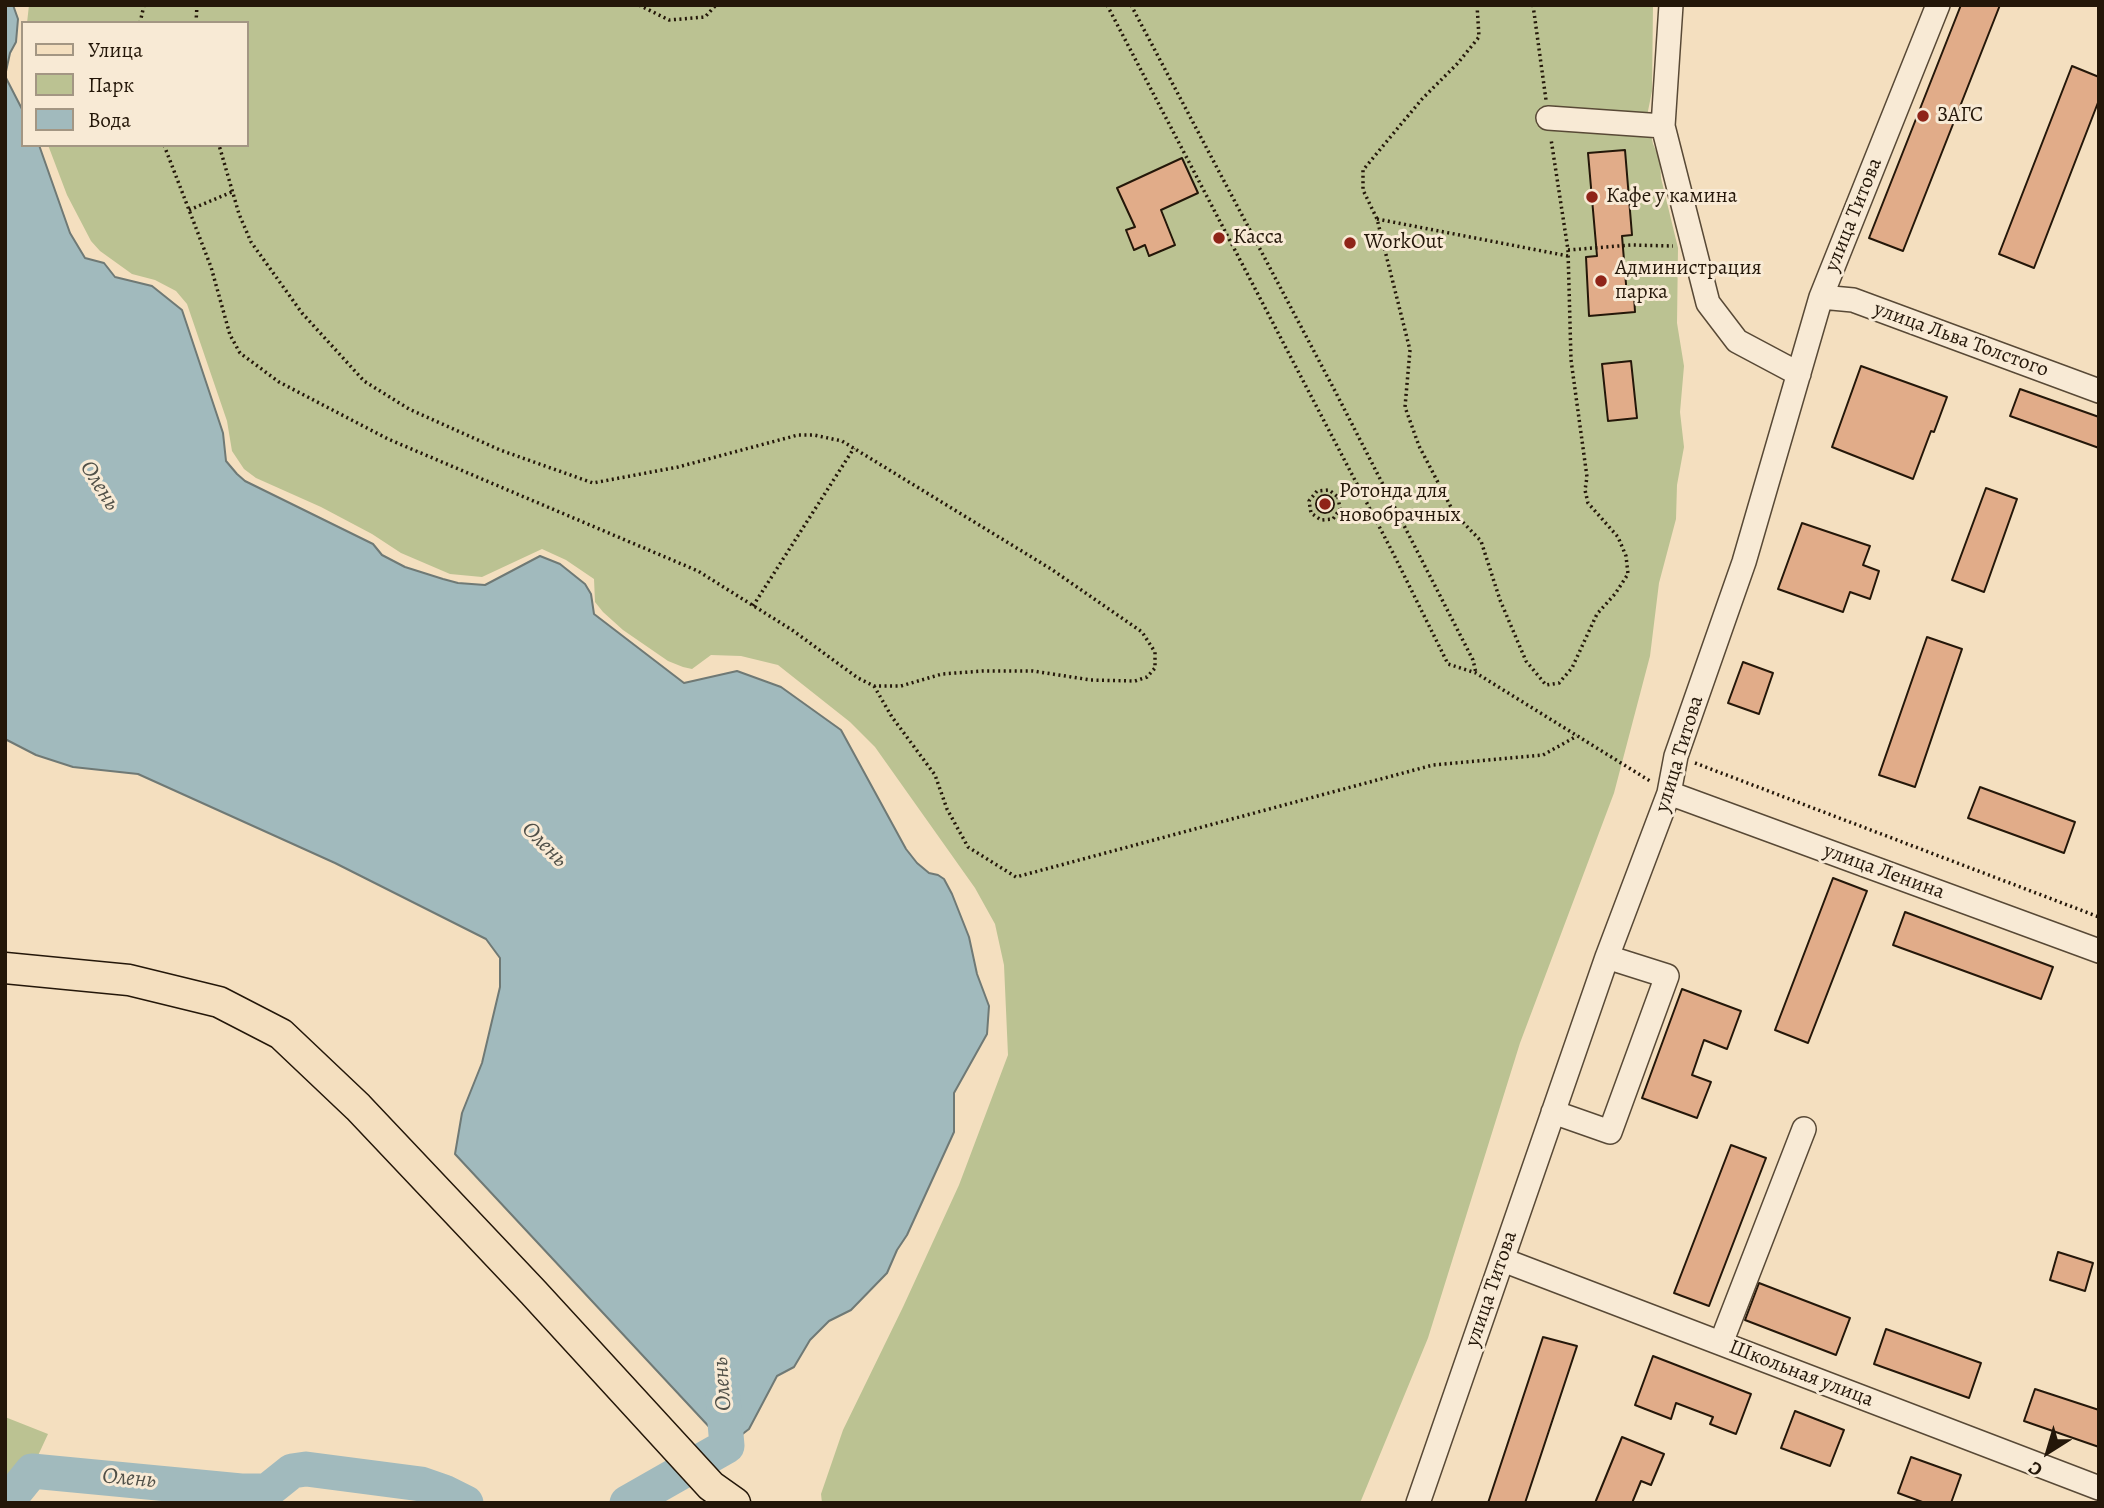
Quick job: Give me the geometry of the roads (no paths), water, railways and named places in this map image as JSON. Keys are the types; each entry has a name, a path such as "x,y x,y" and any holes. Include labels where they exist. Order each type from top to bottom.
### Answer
{"main road":[{"path":"5,968 129,980 219,1002 281,1034 358,1107 711,1486 735,1503"}],"street":[{"path":"1671,5 1663,126 1707,303 1737,341 1799,374"},
{"name":"улица Титова","path":"1418,1503 1606,957 1670,793 1676,756 1744,562 1821,297 1938,5"},
{"path":"1548,118 1663,126"},
{"name":"улица Льва Толстого","path":"1821,297 1853,300 2099,391"},
{"name":"улица Ленина","path":"1670,793 2099,951"},
{"path":"1553,1112 1610,1132 1667,976 1606,957"},
{"path":"1721,1343 1804,1129"},
{"name":"Школьная улица","path":"1503,1260 2099,1488"}],"water":[{"path":"5,5 13,5 18,19 16,42 10,53 5,76"},
{"path":"5,76 21,107 21,147 40,147 70,233 85,258 104,263 115,277 152,286 182,310 223,433 226,461 245,481 373,544 382,555 405,567 458,583 485,585 540,556 560,564 585,584 591,594 594,614 684,683 737,671 781,687 841,730 906,849 929,873 944,879 969,937 977,974 989,1006 987,1034 954,1093 954,1132 887,1273 851,1310 829,1321 810,1340 794,1367 777,1376 749,1429 727,1446 455,1154 462,1113 482,1063 500,987 500,958 486,939 335,863 138,774 73,767 36,755 5,739"}],"waterway":[{"name":"Олень","path":"627,1503 727,1446 723,1399"},
{"name":"Олень","path":"6,1503 32,1471 241,1491 267,1491 292,1471 306,1469 421,1484 466,1503"}],"place":[{"name":"ЗАГС","path":"1923,116"},
{"name":"Кафе у камина","path":"1592,197"},
{"name":"Касса","path":"1219,238"},
{"name":"WorkOut","path":"1350,243"},
{"name":"Администрация парка","path":"1601,281"},
{"name":"Ротонда для новобрачных","path":"1325,504"}]}
